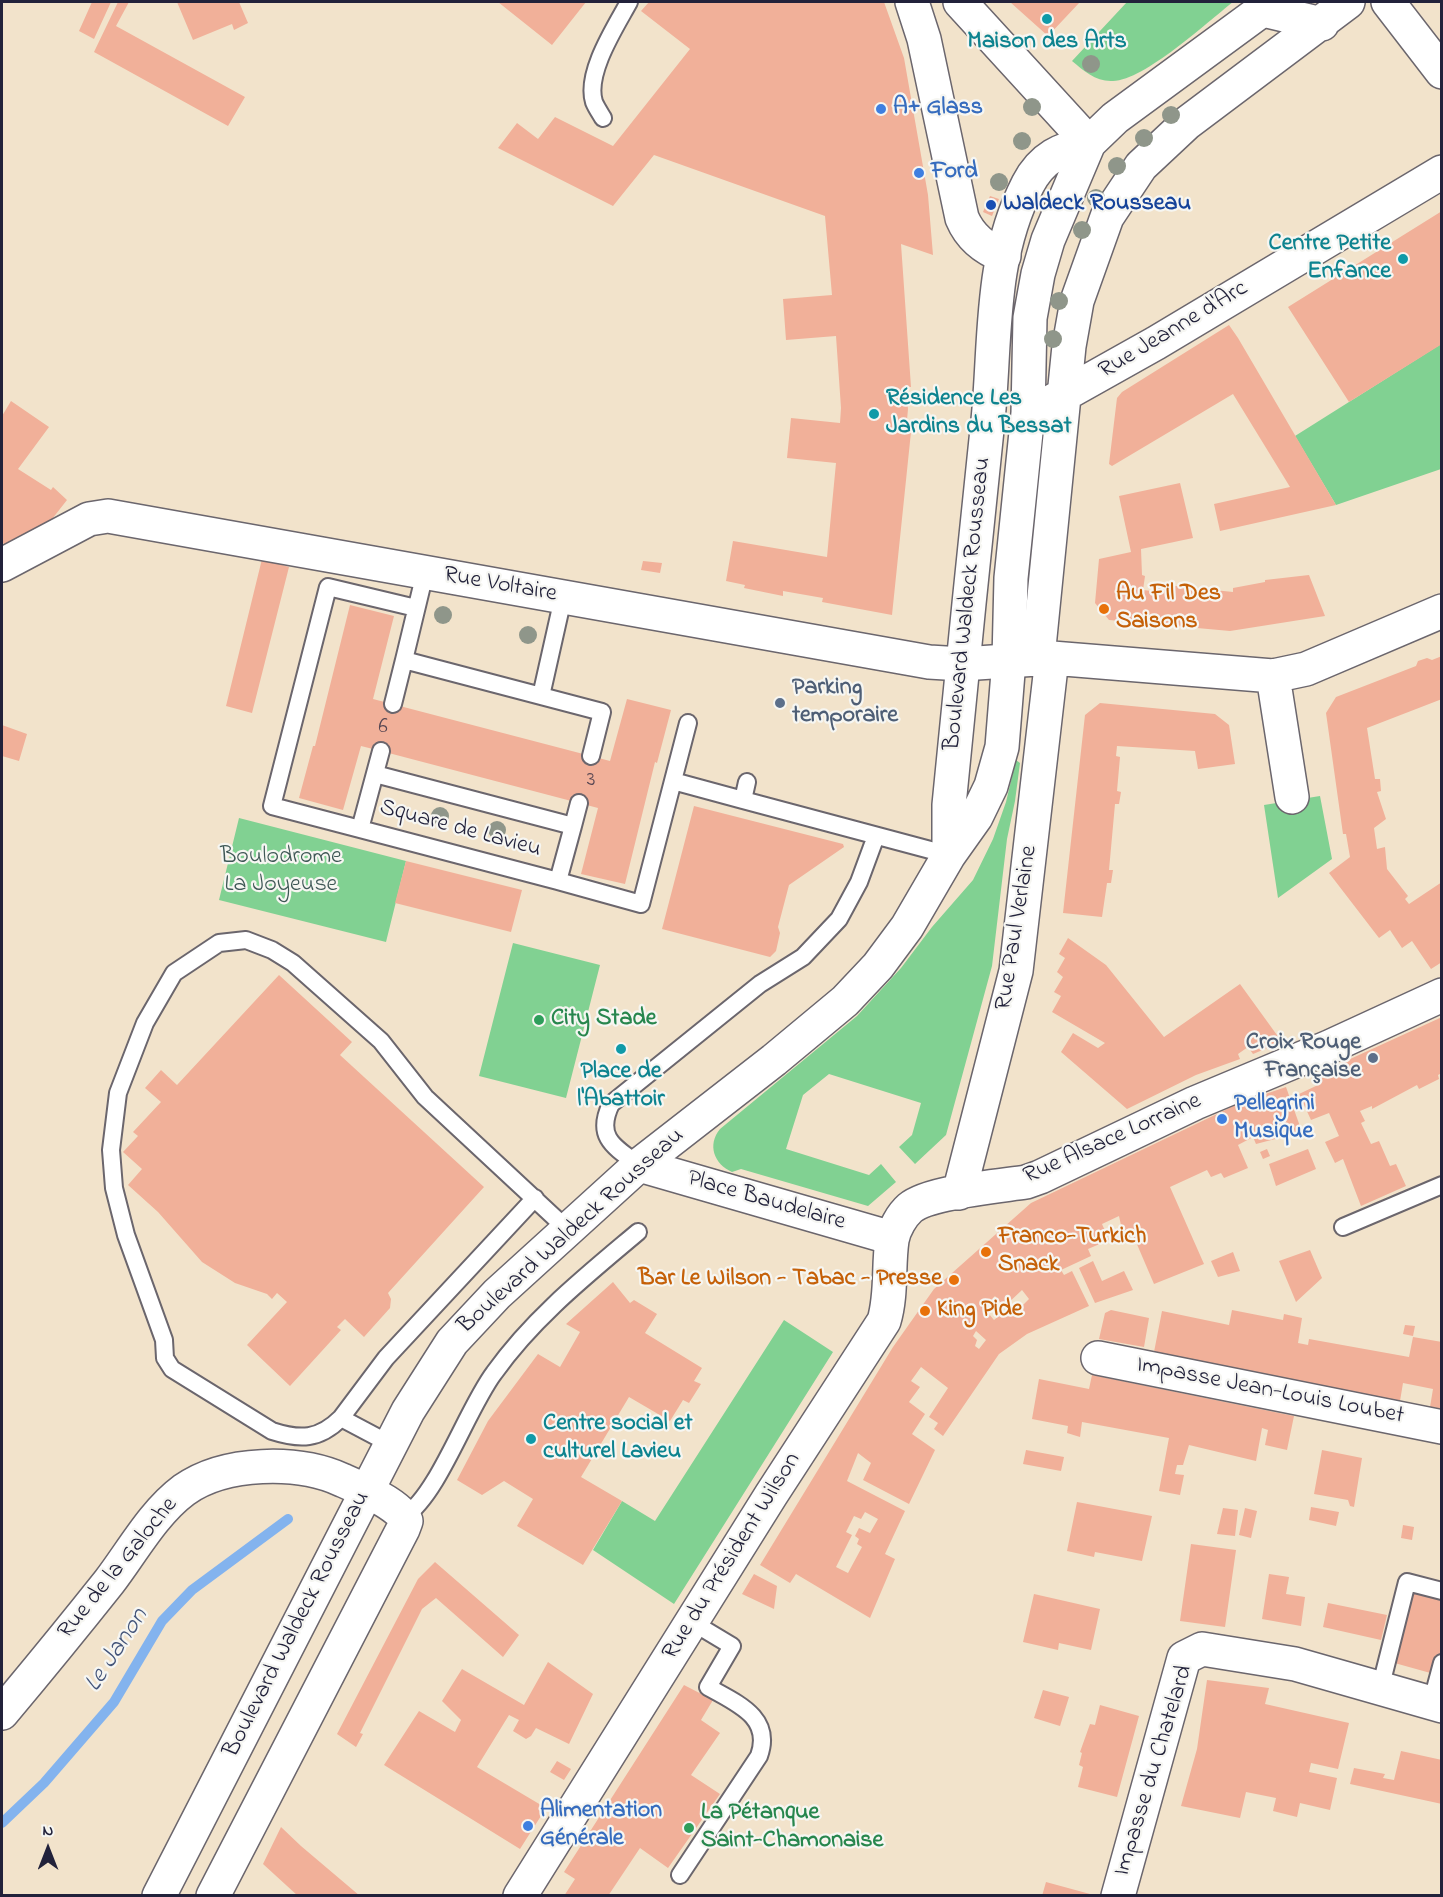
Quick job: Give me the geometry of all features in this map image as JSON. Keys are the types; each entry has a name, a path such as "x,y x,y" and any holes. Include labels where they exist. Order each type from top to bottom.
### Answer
{"street":[{"path":"912,2 924,39 962,218 968,234 993,253 1004,256"},
{"path":"960,2 1089,143"},
{"path":"1033,658 1063,396 1077,301 1107,218 1141,166 1188,123 1322,24 1348,2"},
{"path":"1388,2 1442,72"},
{"path":"1268,6 1322,24"},
{"name":"Boulevard Waldeck Rousseau","path":"159,1896 418,1393 452,1342 471,1319 639,1165 774,1060 845,1001 878,966 907,927 949,855 976,817 991,786 1033,658 1011,578 1028,413 1030,318 1038,274 1048,240 1089,143 1115,118 1268,6"},
{"name":"Boulevard Waldeck Rousseau","path":"949,855 949,805 988,416 994,304 1004,256 1028,184 1040,166 1052,154 1089,143"},
{"name":"Rue Jeanne d'Arc","path":"1028,413 1063,396 1442,172"},
{"name":"Rue Voltaire","path":"2,565 89,519 108,516 563,598 624,616 929,662 962,664 1033,658 1273,676 1306,669 1442,611"},
{"name":"Rue Paul Verlaine","path":"959,1193 1018,961 1033,658"},
{"path":"1273,676 1292,797"},
{"name":"Rue Alsace Lorraine","path":"910,1208 930,1198 1026,1182 1040,1177 1195,1102 1340,1042 1442,995"},
{"name":"Place Baudelaire","path":"639,1165 892,1238"},
{"name":"Rue du Président Wilson","path":"520,1896 884,1322 888,1305 892,1238 900,1221 910,1208"},
{"name":"Impasse Jean-Louis Loubet","path":"1098,1358 1442,1426"},
{"name":"Rue de la Galoche","path":"2,1713 164,1509 184,1490 209,1477 249,1468 280,1466 334,1476 400,1510 405,1516"},
{"path":"213,1896 403,1529 405,1516"},
{"name":"Impasse du Chatelard","path":"1118,1896 1184,1658 1202,1649 1295,1664 1436,1705"}],"lane":[{"path":"603,118 594,102 593,81 600,59 629,2"},
{"path":"393,704 425,573"},
{"path":"360,828 272,806 328,587 416,608"},
{"path":"541,696 563,598"},
{"path":"404,660 602,712 591,756"},
{"path":"558,881 641,904 688,723"},
{"path":"375,774 381,751"},
{"name":"Square de Lavieu","path":"375,774 573,826 558,881 360,828 375,774"},
{"path":"673,781 949,855"},
{"path":"743,800 747,782"},
{"path":"573,826 579,803"},
{"path":"639,1165 611,1144 606,1136 606,1114 611,1104 760,984 803,957 839,919 859,882 876,836"},
{"path":"535,1198 386,1358 332,1427 315,1437 290,1437 272,1431 172,1369 165,1358 164,1340 114,1188 111,1150 118,1093 145,1023 174,973 219,943 246,940 293,963 381,1041 425,1097 535,1198 568,1230"},
{"path":"1343,1227 1442,1185"},
{"path":"405,1516 418,1506 428,1491 482,1392 516,1344 544,1315 638,1232"},
{"path":"341,1418 392,1445"},
{"path":"1380,1689 1407,1582 1442,1592"},
{"path":"680,1875 759,1756 763,1746 763,1733 752,1713 708,1687 732,1646 692,1622"},
{"path":"1436,1705 1442,1664"}],"green space":[{"path":"1127,2 1233,2 1175,49 1141,71 1113,81 1096,78 1072,61"},
{"path":"1441,344 1441,469 1336,505 1295,436"},
{"path":"1016,760 1020,763 1007,839 992,966 946,1135 915,1164 899,1147 912,1135 921,1103 829,1074 803,1095 786,1149 869,1175 881,1164 896,1182 868,1206 741,1169 732,1172 726,1169 717,1159 713,1148 720,1129 857,1016 901,968 932,927 973,880 993,839 1006,802"},
{"path":"1320,796 1332,859 1278,898 1264,805"},
{"name":"Boulodrome La Joyeuse","path":"239,818 406,861 386,942 219,900"},
{"name":"City Stade","path":"513,943 600,965 566,1098 479,1076"},
{"path":"784,1320 833,1352 674,1604 593,1550 622,1501 655,1521"}],"building":[{"path":"92,2 111,2 94,39 79,31"},
{"path":"118,2 129,2 116,26 245,97 228,126 94,52"},
{"path":"177,2 239,2 248,23 234,30 232,24 193,40"},
{"path":"498,2 586,2 552,45"},
{"path":"649,2 884,2 904,58 928,195 933,255 901,244 911,387 906,387 908,409 906,431 911,432 892,615 822,602 823,598 783,591 783,596 744,588 745,585 726,581 733,541 827,557 836,463 787,458 791,418 840,423 836,336 786,340 783,299 832,295 825,216 654,155 613,206 498,148 517,123 538,139 555,117 613,146 690,49 641,11"},
{"name":"Maison des Arts","path":"1010,2 1080,2 1048,36"},
{"path":"990,196 999,199 992,216 983,212"},
{"name":"Centre Petite Enfance","path":"1442,211 1442,344 1349,402 1288,307"},
{"path":"1229,325 1336,505 1220,531 1214,504 1290,487 1233,394 1112,466 1109,464 1117,398 1122,392"},
{"path":"11,401 49,427 18,469 51,490 53,487 67,500 45,528 9,549 2,542 2,416"},
{"path":"1180,483 1193,538 1141,549 1142,575 1145,576 1143,590 1152,591 1157,584 1233,592 1233,588 1265,582 1265,580 1309,575 1325,616 1230,631 1109,620 1095,603 1099,559 1131,552 1119,496"},
{"path":"262,559 289,567 252,713 226,706"},
{"path":"643,561 662,563 660,573 641,570"},
{"path":"350,605 394,616 373,699 610,761 627,699 671,710 657,763 655,762 625,884 581,874 598,808 361,746 343,810 299,798 313,746 315,746"},
{"path":"1442,656 1442,699 1367,728 1375,779 1380,779 1381,791 1377,792 1386,819 1374,828 1377,849 1385,847 1387,869 1408,896 1405,899 1409,904 1442,882 1442,962 1431,969 1412,941 1402,948 1390,930 1379,938 1329,873 1350,857 1346,834 1343,834 1326,713 1336,697 1416,666 1418,661 1427,658 1432,660"},
{"path":"1100,703 1215,714 1229,725 1235,764 1198,769 1195,751 1117,746 1116,756 1120,757 1117,791 1121,792 1119,804 1115,804 1109,870 1113,870 1111,883 1107,883 1102,917 1063,913 1085,715"},
{"path":"2,725 27,734 19,761 2,756"},
{"path":"694,806 843,844 844,847 789,885 778,927 780,933 776,951 770,957 662,929"},
{"path":"406,861 522,890 511,932 395,903"},
{"path":"1068,938 1106,965 1164,1037 1240,984 1282,1042 1253,1054 1248,1047 1238,1054 1240,1059 1196,1075 1127,1109 1061,1052 1073,1033 1098,1048 1105,1043 1052,1012 1061,996 1054,992 1063,977 1057,972 1065,958 1059,954"},
{"path":"279,975 352,1042 340,1055 484,1187 388,1293 391,1299 390,1308 364,1337 345,1319 337,1327 341,1330 290,1386 247,1345 287,1302 277,1293 272,1299 267,1294 235,1283 202,1262 158,1212 128,1185 142,1169 123,1152 138,1136 133,1132 161,1102 145,1088 161,1070 177,1085"},
{"path":"1442,1017 1442,1073 1438,1075 1439,1079 1419,1089 1417,1085 1372,1109 1372,1106 1360,1111 1365,1121 1361,1123 1371,1144 1379,1141 1390,1166 1396,1164 1406,1186 1361,1206 1343,1159 1335,1163 1325,1142 1339,1136 1329,1113 1311,1120 1299,1094 1318,1085 1313,1076"},
{"path":"1286,1087 1302,1132 1256,1144 1253,1137 1238,1145 1248,1168 1224,1178 1221,1173 1211,1177 1207,1170 1170,1187 1204,1264 1154,1284 1133,1235 1124,1239 1119,1216 1102,1224 1109,1240 1088,1249 1091,1256 1061,1270 1064,1275 1072,1271 1089,1306 1027,1334 999,1354 943,1436 934,1429 938,1423 929,1417 948,1388 921,1367 911,1381 920,1387 909,1402 925,1414 912,1434 935,1450 909,1504 863,1480 871,1463 858,1453 847,1481 905,1511 885,1554 895,1559 870,1618 796,1574 790,1583 760,1565 893,1347 934,1289 1031,1203 1242,1102","holes":["1022,1290 1029,1299 1012,1316 1006,1310 994,1320 984,1308 995,1296 1004,1307","976,1331 986,1340 979,1349 975,1346 977,1340 973,1336","865,1512 878,1519 870,1533 859,1528 855,1536 859,1539 857,1544 862,1547 848,1573 836,1567 852,1535 846,1532 854,1516 861,1519"]},
{"path":"1267,1149 1270,1156 1263,1159 1260,1152"},
{"path":"1308,1149 1316,1169 1276,1186 1269,1164"},
{"path":"1310,1250 1322,1278 1296,1302 1279,1261"},
{"path":"1233,1252 1240,1271 1218,1277 1211,1261"},
{"path":"1093,1261 1102,1281 1124,1271 1133,1290 1095,1303 1079,1268"},
{"name":"Centre social et culturel Lavieu","path":"613,1282 630,1303 634,1300 657,1314 645,1333 702,1368 694,1381 701,1384 689,1403 683,1400 670,1421 629,1397 581,1477 622,1501 583,1565 517,1526 533,1499 504,1481 482,1495 457,1480 488,1421 538,1354 560,1367 580,1332 566,1324"},
{"path":"1111,1310 1149,1318 1144,1347 1099,1339 1105,1313"},
{"path":"1232,1310 1283,1320 1284,1314 1302,1318 1298,1343 1308,1345 1309,1339 1409,1357 1413,1337 1442,1342 1442,1409 1430,1407 1433,1389 1403,1383 1400,1401 1154,1352 1162,1311 1229,1325"},
{"path":"1405,1325 1415,1326 1413,1336 1403,1334"},
{"path":"1092,1375 1294,1416 1287,1450 1265,1445 1268,1430 1262,1428 1256,1461 1189,1445 1183,1465 1177,1465 1175,1474 1184,1475 1180,1495 1159,1491 1169,1438 1082,1422 1080,1437 1067,1433 1068,1426 1032,1419 1039,1379 1089,1389"},
{"path":"1026,1450 1064,1457 1061,1471 1023,1464"},
{"path":"1322,1450 1362,1458 1354,1507 1350,1506 1348,1500 1314,1494"},
{"path":"1077,1502 1152,1516 1142,1561 1095,1552 1094,1557 1067,1551"},
{"path":"1311,1507 1339,1512 1336,1526 1309,1520"},
{"path":"1223,1508 1238,1510 1235,1536 1217,1534"},
{"path":"1245,1508 1257,1511 1251,1538 1239,1535"},
{"path":"1403,1525 1414,1527 1412,1540 1401,1538"},
{"path":"1191,1544 1236,1550 1225,1627 1180,1621"},
{"path":"435,1562 519,1635 503,1657 436,1598 422,1609 360,1733 363,1734 356,1747 337,1734 418,1579"},
{"path":"754,1574 777,1586 774,1609 742,1594"},
{"path":"1269,1574 1289,1577 1286,1594 1305,1597 1301,1626 1262,1619"},
{"path":"1410,1587 1442,1596 1442,1646 1434,1674 1391,1662"},
{"path":"1034,1594 1100,1609 1091,1650 1059,1643 1058,1650 1023,1642"},
{"path":"1328,1603 1387,1615 1381,1640 1323,1627"},
{"path":"548,1662 593,1694 569,1744 536,1728 526,1739 513,1731 519,1720 509,1715 477,1767 546,1808 520,1849 384,1765 419,1711 455,1732 461,1720 442,1701 462,1669 524,1705"},
{"path":"1207,1680 1269,1688 1265,1704 1349,1723 1338,1769 1311,1763 1309,1772 1337,1778 1330,1810 1300,1803 1297,1817 1273,1811 1276,1798 1246,1792 1240,1818 1181,1806 1197,1749"},
{"path":"684,1685 713,1700 701,1720 720,1733 691,1775 720,1794 668,1868 640,1848 608,1896 564,1896 575,1879 564,1872"},
{"path":"1043,1690 1069,1697 1060,1726 1034,1718"},
{"path":"1100,1705 1139,1716 1117,1797 1078,1787 1083,1767 1079,1765 1082,1753 1080,1752 1090,1724 1095,1725"},
{"path":"1401,1751 1442,1760 1442,1804 1350,1784 1354,1768 1385,1774 1383,1778 1394,1780"},
{"path":"557,1761 571,1769 564,1780 550,1772"},
{"path":"281,1827 360,1896 298,1896 263,1864"},
{"path":"1046,1882 1090,1894 1090,1896 1042,1896"}],"waterway":[{"name":"Le Janon","path":"2,1823 44,1783 114,1702 162,1621 192,1590 288,1519"}],"place":[{"name":"Maison des Arts","path":"1047,19"},
{"name":"A+ Glass","path":"881,109"},
{"name":"Ford","path":"919,173"},
{"name":"Waldeck Rousseau","path":"991,205"},
{"name":"Centre Petite Enfance","path":"1403,259"},
{"name":"Résidence Les Jardins du Bessat","path":"874,414"},
{"name":"Au Fil Des Saisons","path":"1104,609"},
{"name":"Parking temporaire","path":"780,703"},
{"name":"City Stade","path":"539,1020"},
{"name":"Place de l'Abattoir","path":"621,1049"},
{"name":"Croix Rouge Française","path":"1373,1058"},
{"name":"Pellegrini Musique","path":"1222,1119"},
{"name":"Franco-Turkich Snack","path":"986,1252"},
{"name":"Bar Le Wilson - Tabac - Presse","path":"954,1280"},
{"name":"King Pide","path":"925,1311"},
{"name":"Centre social et culturel Lavieu","path":"531,1439"},
{"name":"Alimentation Générale","path":"528,1826"},
{"name":"La Pétanque Saint-Chamonaise","path":"689,1828"}]}
